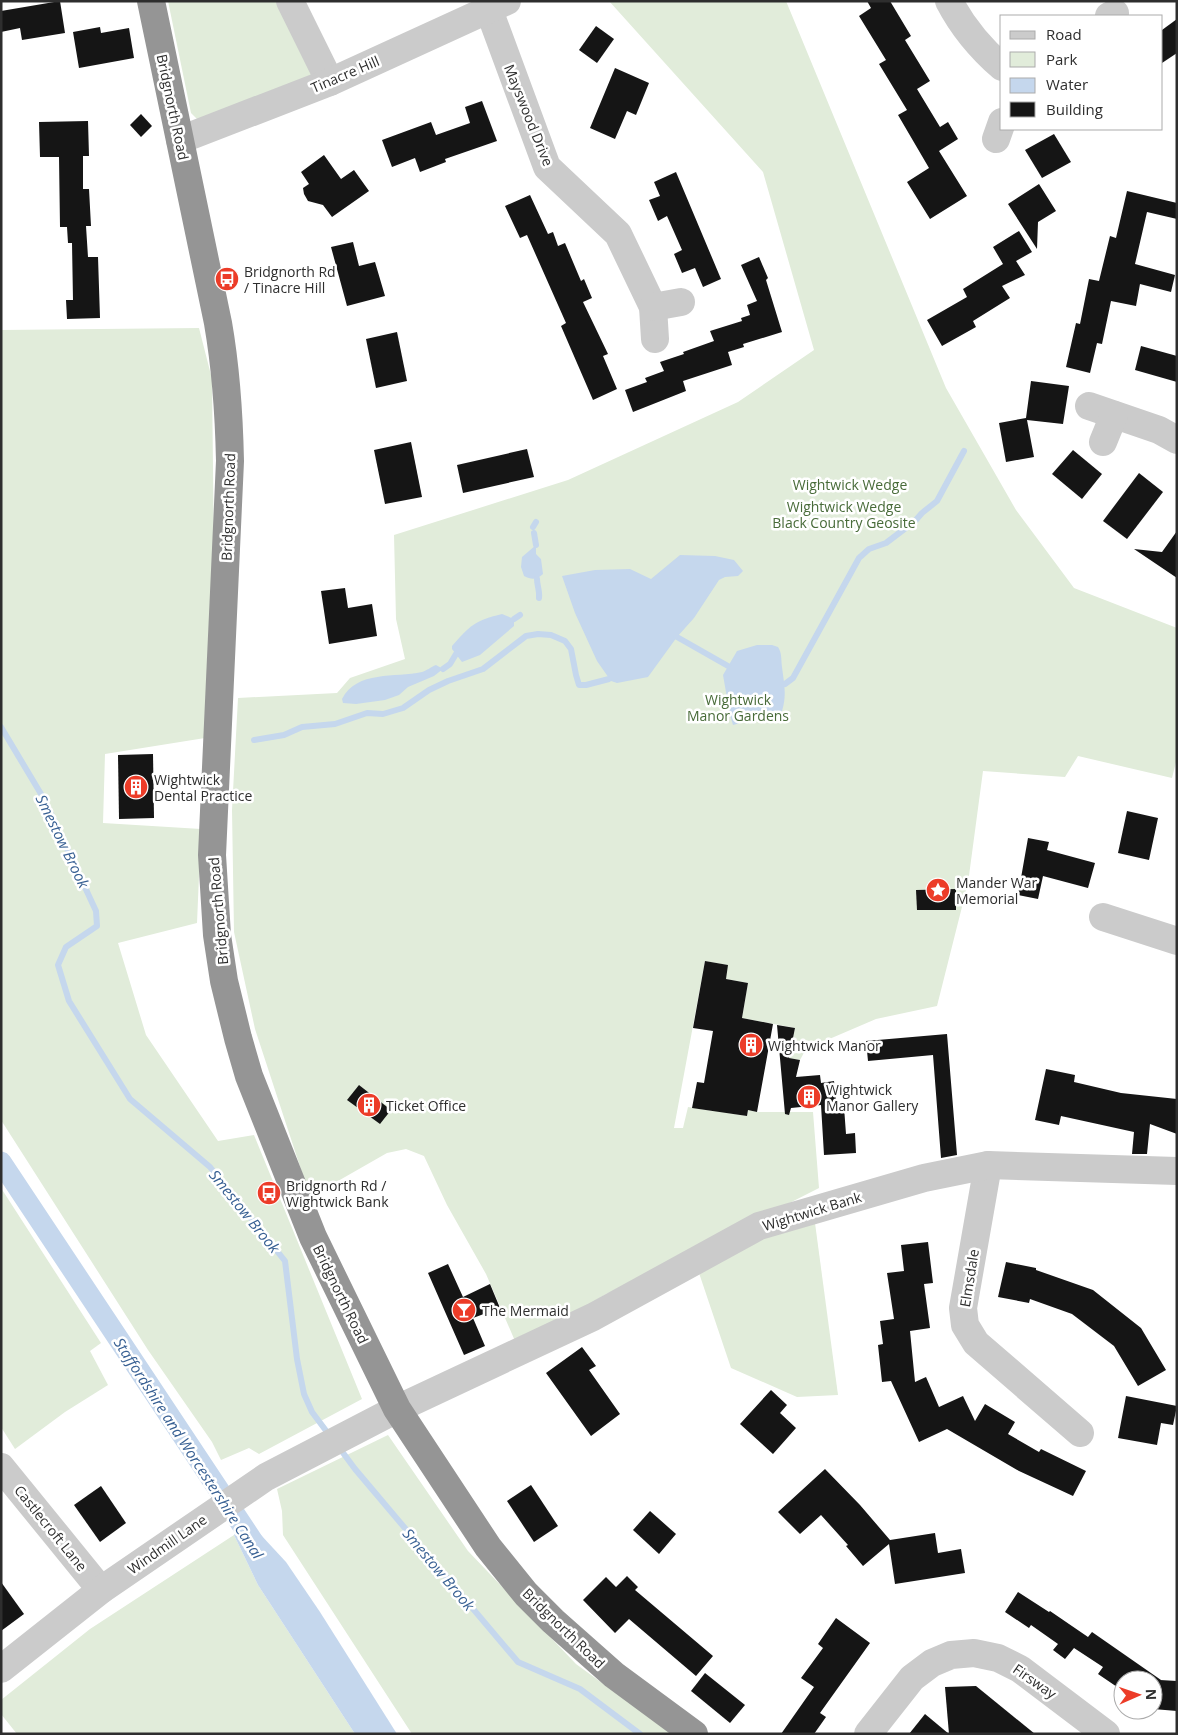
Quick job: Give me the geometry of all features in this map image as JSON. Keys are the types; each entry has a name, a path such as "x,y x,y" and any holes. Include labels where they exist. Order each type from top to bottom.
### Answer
{"highway":[{"name":"Bridgnorth Road","path":"151,1 222,350 229,405 230,461 212,854 217,934 224,981 249,1076 313,1237 397,1409 488,1547 526,1594 553,1621 614,1675 694,1734"}],"street":[{"path":"290,1 330,82"},
{"path":"949,1 957,16 986,53 1000,65"},
{"name":"Tinacre Hill","path":"180,140 330,82 498,5"},
{"name":"Mayswood Drive","path":"498,5 547,167 618,234 653,307 655,339"},
{"path":"653,307 681,302"},
{"path":"1089,406 1158,430 1177,440"},
{"path":"1103,442 1114,416"},
{"path":"1103,916 1177,941"},
{"name":"Wightwick Bank","path":"397,1409 593,1316 759,1226 924,1178 988,1165 1177,1171"},
{"name":"Elmsdale","path":"988,1165 963,1308 965,1326 976,1343 1080,1433"},
{"name":"Windmill Lane","path":"1,1669 101,1590 266,1477 397,1409"},
{"name":"Castlecroft Lane","path":"1,1467 101,1590"},
{"name":"Firsway","path":"868,1734 912,1678 932,1663 951,1655 974,1653 998,1658 1020,1668 1106,1734"}],"green space":[{"path":"168,1 276,1 314,79 201,123 191,113"},
{"name":"Wightwick Manor Gardens","path":"609,1 786,1 946,388 1016,510 1074,588 1177,628 1177,758 1172,778 1078,756 1065,777 983,771 968,883 937,1006 876,1019 806,1049 800,1060 789,1058 795,1028 742,1018 748,983 726,979 727,965 705,961 674,1128 683,1128 688,1107 713,1111 714,1105 728,1113 747,1116 748,1110 757,1112 813,1112 819,1188 632,1283 606,1294 575,1313 515,1341 486,1274 447,1205 424,1156 406,1149 387,1153 310,1197 255,1029 234,932 232,810 238,698 337,693 350,678 405,659 396,619 394,535 568,480 738,402 814,350 763,172"},
{"path":"199,328 212,379 214,557 205,738 105,754 103,823 201,829 197,923 118,943 146,1035 218,1141 254,1135 362,1399 259,1454 249,1448 221,1460 212,1442 148,1350 1,1120 1,330"},
{"path":"1,1188 101,1343 90,1351 108,1385 65,1412 15,1449 1,1427"},
{"path":"815,1223 838,1395 797,1397 731,1368 698,1270 762,1237"},
{"path":"388,1435 468,1551 576,1664 672,1734 412,1734 283,1535 282,1511 277,1489"},
{"path":"234,1535 258,1585 355,1734 17,1734 1,1714 1,1700 90,1629"}],"water":[{"path":"536,545 536,554 541,559 543,574 532,579 524,576 521,567 522,557"},
{"path":"680,555 715,556 734,560 743,571 738,576 725,577 719,580 694,618 677,637 648,677 617,683 611,681 597,661 575,613 562,576 595,570 630,569 651,579"},
{"path":"502,614 514,619 514,626 480,655 462,662 452,649 452,646 463,633 479,621"},
{"path":"757,645 772,645 778,647 780,652 785,689 782,711 733,725 723,675 737,651"},
{"path":"436,665 443,669 434,676 408,687 399,695 385,700 356,704 343,703 342,699 357,683 378,677 422,672"},
{"path":"246,1519 286,1562 397,1734 355,1734 258,1585 234,1535"}],"building":[{"path":"60,1 65,33 22,40 20,28 1,32 1,11"},
{"path":"867,1 890,1 911,36 905,40 930,81 917,89 940,127 948,122 958,139 939,151 967,196 930,219 907,182 929,168 898,115 907,110 879,64 886,60 859,16 871,8"},
{"path":"1177,19 1177,53 1163,62 1163,29"},
{"path":"596,26 614,39 597,63 579,50"},
{"path":"100,27 101,33 129,28 134,58 79,68 73,32"},
{"path":"615,68 649,83 636,115 627,111 615,139 590,128"},
{"path":"482,101 497,141 445,159 446,162 420,172 415,158 392,167 382,140 431,122 436,135 470,123 465,107"},
{"path":"141,114 152,126 141,137 130,125"},
{"path":"88,121 89,156 83,156 83,189 89,189 91,226 86,226 88,257 98,257 100,318 67,319 66,300 73,300 72,243 68,243 67,227 60,227 59,157 40,157 39,122"},
{"path":"1054,134 1071,162 1042,178 1025,150"},
{"path":"324,155 341,179 354,170 369,191 332,217 323,205 308,201 303,188 309,184 301,172"},
{"path":"676,172 721,279 703,287 695,268 682,273 674,254 682,250 667,216 658,221 649,200 660,196 654,182"},
{"path":"1039,184 1056,211 1038,222 1037,249 1008,204"},
{"path":"1127,191 1177,203 1177,219 1147,212 1135,264 1175,275 1171,292 1140,284 1136,306 1111,301 1102,344 1097,343 1090,373 1066,367 1076,323 1080,324 1089,279 1099,281 1110,236 1116,238"},
{"path":"530,195 548,234 553,232 558,246 565,243 581,281 584,279 592,298 583,302 608,354 603,356 617,389 593,400 561,326 566,323 527,235 520,238 505,206"},
{"path":"1019,231 1032,252 1016,261 1025,275 1002,286 1010,298 973,321 976,327 942,346 927,320 967,297 963,289 1003,264 993,247"},
{"path":"353,242 359,266 375,262 385,296 347,306 331,247"},
{"path":"759,257 768,278 766,280 782,332 743,344 744,347 728,352 732,365 683,381 686,391 633,412 625,390 647,382 645,378 664,371 660,362 714,341 710,331 742,321 741,318 750,315 747,305 757,301 741,265"},
{"path":"397,332 407,381 376,388 366,339"},
{"path":"1141,346 1177,356 1177,382 1135,370"},
{"path":"1031,381 1069,386 1063,424 1027,420 1034,457 1006,462 999,423 1026,418"},
{"path":"411,442 422,497 385,504 374,450"},
{"path":"527,449 534,477 463,493 457,465"},
{"path":"1073,450 1102,474 1082,499 1052,474"},
{"path":"1139,473 1163,492 1127,539 1103,521"},
{"path":"1177,531 1177,578 1134,549 1162,552"},
{"path":"345,588 348,608 372,604 377,636 329,644 321,591"},
{"name":"Wightwick Dental Practice","path":"153,754 154,818 119,819 118,755"},
{"path":"1127,811 1158,818 1149,860 1118,853"},
{"path":"1028,838 1049,842 1047,850 1095,863 1088,888 1043,876 1038,899 1018,895"},
{"path":"956,889 956,910 917,910 916,890"},
{"name":"Wightwick Manor","path":"705,961 728,965 726,979 748,983 742,1018 773,1024 757,1112 748,1110 747,1116 692,1108 697,1082 704,1083 713,1031 693,1028"},
{"path":"777,1025 795,1028 789,1058 800,1060 796,1077 820,1075 821,1083 834,1081 837,1107 844,1107 846,1134 855,1133 856,1153 824,1155 821,1105 791,1108 789,1115 785,1114"},
{"path":"947,1034 957,1155 941,1158 933,1055 868,1061 866,1041"},
{"path":"1046,1069 1075,1075 1074,1082 1121,1093 1177,1099 1177,1134 1150,1124 1147,1154 1132,1154 1134,1132 1061,1116 1059,1125 1035,1120"},
{"name":"Ticket Office","path":"359,1085 391,1110 380,1124 347,1100"},
{"path":"928,1242 933,1283 924,1284 930,1328 910,1331 915,1382 926,1377 939,1407 963,1396 975,1421 985,1404 1015,1422 1008,1434 1039,1452 1041,1449 1086,1471 1073,1496 1019,1471 947,1429 919,1442 891,1381 882,1382 878,1345 883,1344 880,1321 894,1319 887,1273 904,1271 901,1245"},
{"path":"1006,1262 1036,1268 1036,1270 1093,1290 1141,1328 1166,1370 1138,1386 1114,1346 1072,1314 1030,1299 1029,1303 998,1297"},
{"path":"448,1264 463,1297 490,1284 500,1308 473,1318 485,1346 464,1355 428,1273"},
{"path":"582,1347 596,1366 589,1370 620,1414 591,1436 546,1373"},
{"path":"771,1390 787,1405 780,1413 796,1428 773,1454 740,1424"},
{"path":"1126,1396 1177,1406 1173,1425 1161,1423 1157,1445 1118,1438"},
{"path":"825,1469 860,1505 890,1540 935,1533 938,1553 961,1549 965,1573 895,1584 889,1544 863,1566 846,1546 848,1545 821,1515 800,1534 778,1512"},
{"path":"531,1485 558,1526 534,1542 507,1501"},
{"path":"101,1486 126,1523 100,1542 74,1505"},
{"path":"650,1511 676,1534 659,1554 633,1530"},
{"path":"627,1576 638,1587 635,1590 713,1656 696,1676 629,1619 615,1633 583,1600 606,1577 616,1587"},
{"path":"1,1582 24,1614 1,1631"},
{"path":"1018,1592 1088,1637 1092,1632 1147,1670 1113,1670 1113,1684 1098,1674 1103,1667 1074,1648 1065,1659 1053,1650 1058,1644 1031,1625 1029,1628 1005,1612"},
{"path":"836,1618 870,1643 820,1713 826,1717 814,1734 781,1734 814,1687 801,1678 823,1648 818,1644"},
{"path":"705,1673 745,1705 730,1723 691,1691"},
{"path":"1163,1680 1177,1681 1177,1711 1163,1710"},
{"path":"976,1686 1035,1734 949,1734 945,1687"},
{"path":"925,1714 949,1734 909,1734"}],"waterway":[{"path":"785,684 793,678 859,558 869,549 886,543 937,501 964,451"},
{"path":"533,527 536,522"},
{"path":"534,533 536,545"},
{"path":"537,579 539,598"},
{"path":"514,619 520,615"},
{"path":"254,740 284,735 302,727 335,724 367,713 383,714 403,708 429,690 448,681 483,669 526,636 538,634 551,635 565,641 571,649 579,685 609,679"},
{"path":"677,637 728,666"},
{"path":"443,669 450,664 456,654"},
{"name":"Smestow Brook","path":"1,727 44,799 96,911 97,926 66,947 58,965 69,1001 130,1099 210,1167 285,1261 297,1359 304,1394 312,1412 330,1436"},
{"name":"Staffordshire and Worcestershire Canal","path":"1,1162 258,1549"},
{"name":"Smestow Brook","path":"338,1446 355,1469 518,1662 580,1689 640,1734"}],"place":[{"name":"Bridgnorth Rd / Tinacre Hill","path":"227,279"},
{"name":"Wightwick Dental Practice","path":"136,787"},
{"name":"Mander War Memorial","path":"938,890"},
{"name":"Wightwick Manor","path":"751,1045"},
{"name":"Wightwick Manor Gallery","path":"809,1097"},
{"name":"Ticket Office","path":"369,1105"},
{"name":"Bridgnorth Rd / Wightwick Bank","path":"269,1193"},
{"name":"The Mermaid","path":"464,1310"}],"park label":[{"name":"Wightwick Wedge","path":"850,484"},
{"name":"Wightwick Wedge Black Country Geosite","path":"844,514"}]}
